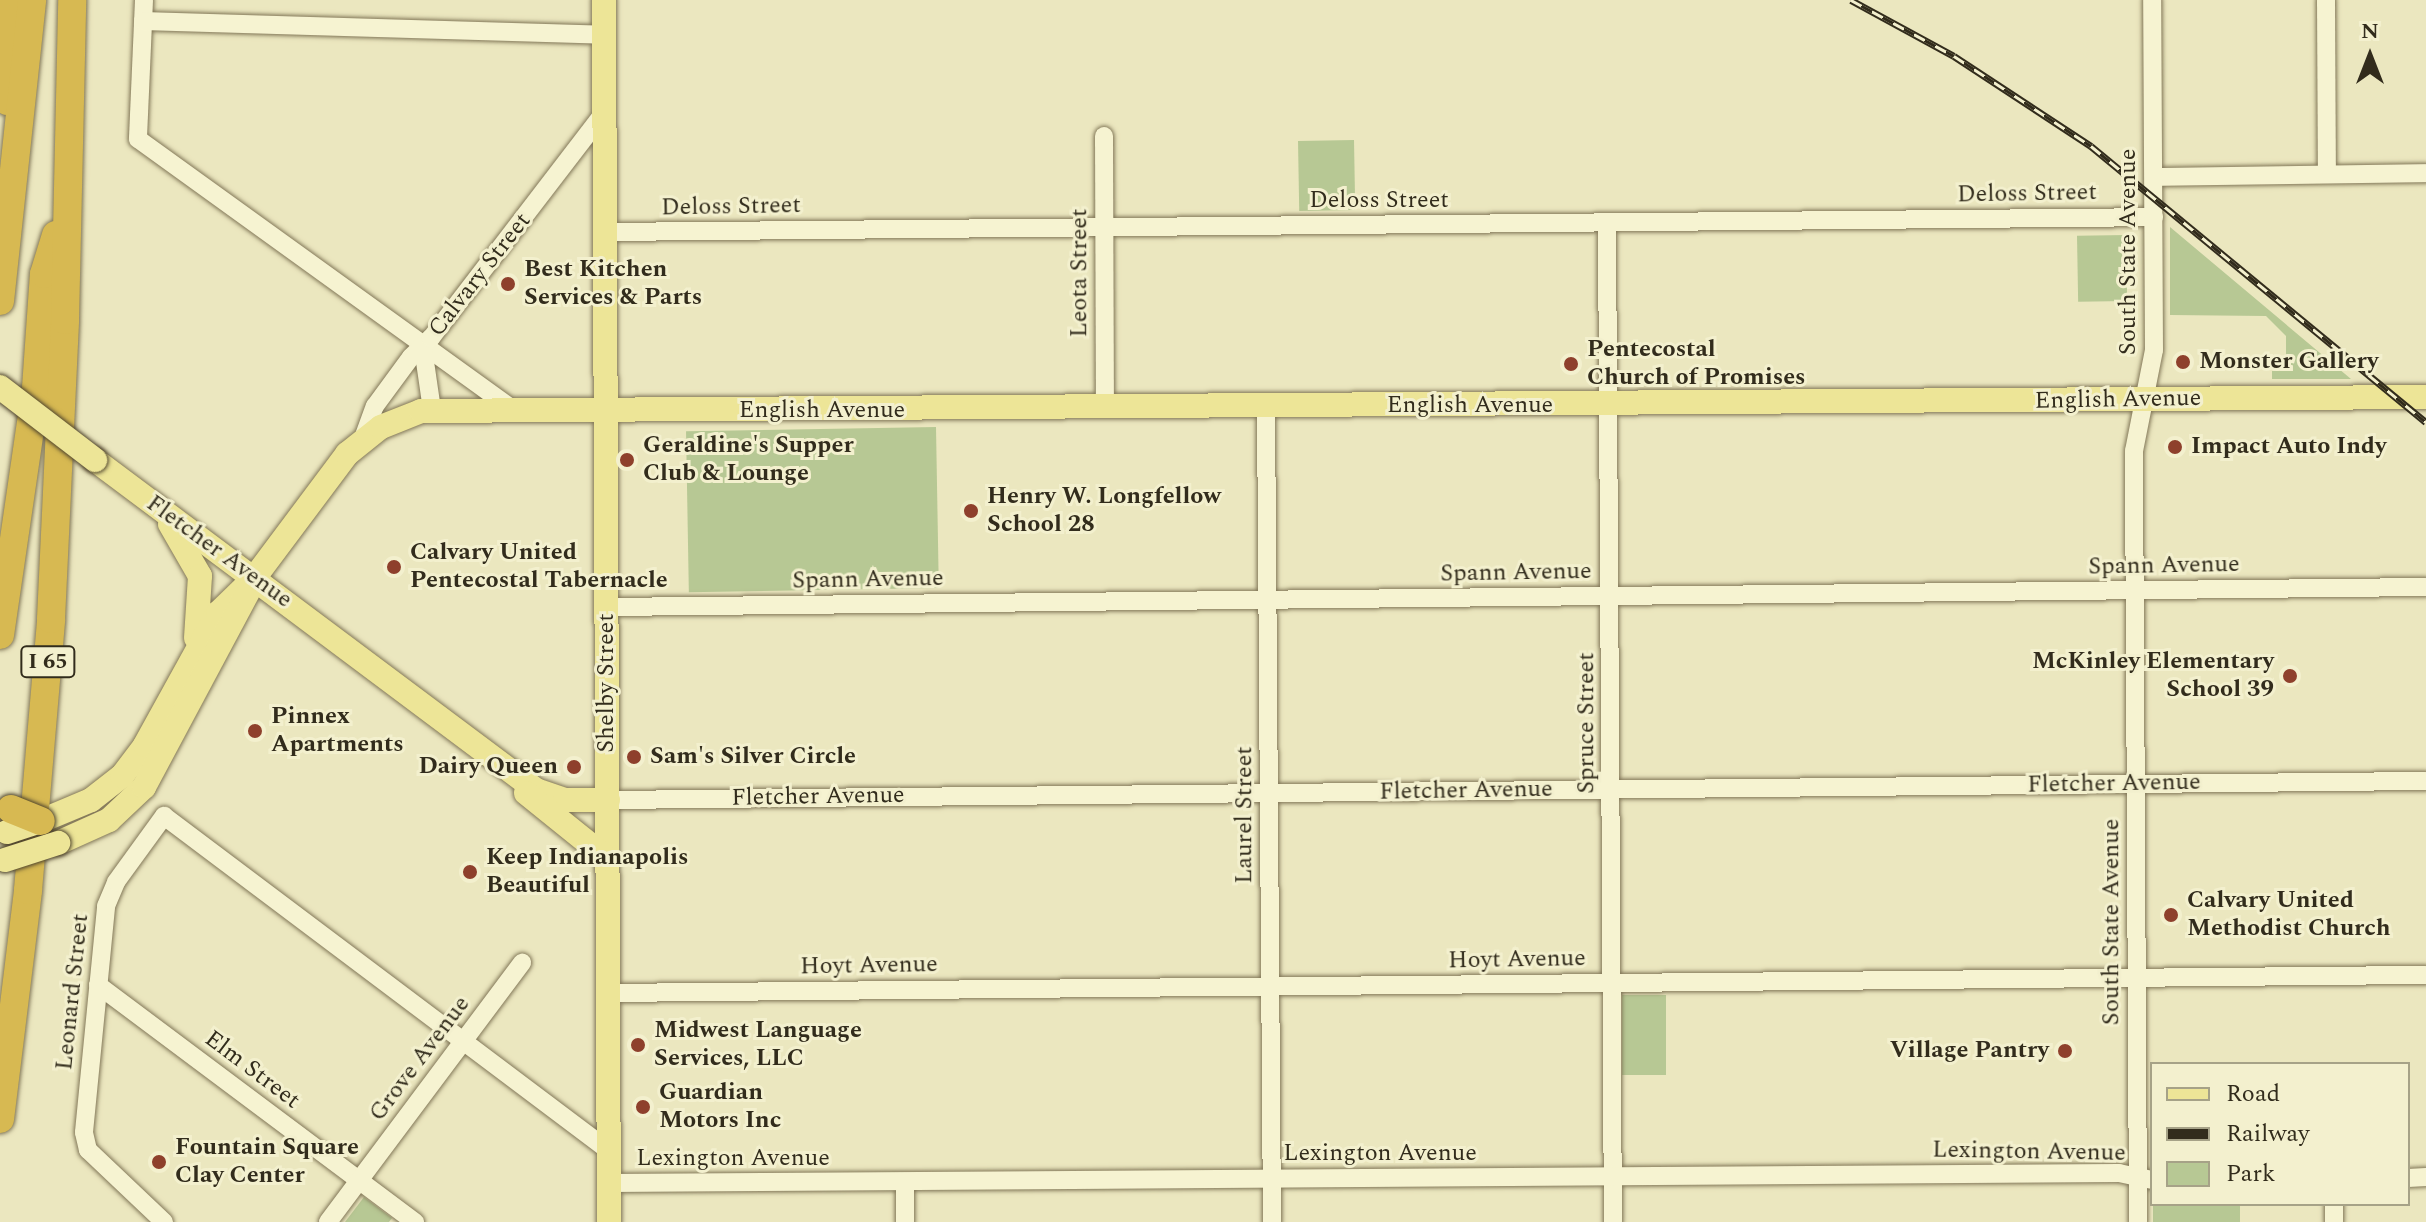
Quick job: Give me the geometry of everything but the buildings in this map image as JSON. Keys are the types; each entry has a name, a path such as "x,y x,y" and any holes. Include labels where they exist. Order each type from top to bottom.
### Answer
{"highway":[{"path":"6,258 8,0"},
{"path":"0,301 32,0"},
{"name":"I 65","path":"0,1119 42,748 65,320 72,0"},
{"path":"0,635 36,388 44,274 66,203"},
{"path":"4,819 54,826"}],"main road":[{"name":"Shelby Street","path":"604,0 609,1222"},
{"name":"Fletcher Avenue","path":"0,387 514,774 553,798 608,800"},
{"name":"English Avenue","path":"432,410 605,413 2426,397"},
{"name":"Calvary Street","path":"2,861 122,776 145,745 218,613 255,577 362,441 391,422 432,410"},
{"path":"159,509 192,556 200,576 201,610 191,660"},
{"name":"Calvary Street","path":"54,826 109,820 144,787 255,577"},
{"name":"Fletcher Avenue","path":"514,774 533,801 608,859"}],"street":[{"path":"144,0 138,139 423,348 514,410"},
{"name":"South State Avenue","path":"2138,1222 2145,1178 2136,978 2134,436 2154,350 2152,0"},
{"path":"2326,0 2327,174"},
{"path":"143,21 604,35"},
{"name":"Calvary Street","path":"362,441 375,406 605,111"},
{"name":"Leota Street","path":"1104,136 1105,409"},
{"path":"2154,177 2426,173"},
{"name":"Deloss Street","path":"605,232 2154,217"},
{"name":"Spruce Street","path":"1607,224 1613,1222"},
{"path":"423,348 432,410"},
{"name":"Laurel Street","path":"1266,407 1272,1222"},
{"name":"Spann Avenue","path":"607,607 2426,587"},
{"name":"Fletcher Avenue","path":"608,800 2426,781"},
{"name":"Leonard Street","path":"164,816 110,893 98,985 85,1143 164,1222"},
{"name":"Lexington Avenue","path":"164,816 608,1150"},
{"name":"Grove Avenue","path":"328,1222 522,963"},
{"name":"Hoyt Avenue","path":"608,993 2426,975"},
{"name":"Elm Street","path":"98,985 415,1222"},
{"name":"Lexington Avenue","path":"608,1183 1613,1176 2145,1178"},
{"path":"905,1183 905,1222"}],"green space":[{"path":"1354,140 1355,210 1299,211 1298,141"},
{"path":"2170,227 2351,379 2272,379 2272,371 2286,371 2286,336 2266,316 2170,315"},
{"path":"2126,235 2127,301 2078,302 2077,236"},
{"path":"936,427 939,588 689,592 686,431"},
{"path":"1622,995 1666,995 1666,1075 1622,1075"},
{"path":"364,1197 392,1218 389,1222 345,1222"},
{"path":"2153,1206 2240,1206 2240,1222 2153,1222"}],"railway":[{"path":"1851,0 1954,56 2091,146 2426,422"}],"place":[{"name":"Best Kitchen Services & Parts","path":"508,284"},
{"name":"Monster Gallery","path":"2183,362"},
{"name":"Pentecostal Church of Promises","path":"1571,364"},
{"name":"Impact Auto Indy","path":"2175,447"},
{"name":"Geraldine's Supper Club & Lounge","path":"627,460"},
{"name":"Henry W. Longfellow School 28","path":"971,511"},
{"name":"Calvary United Pentecostal Tabernacle","path":"394,567"},
{"name":"McKinley Elementary School 39","path":"2290,676"},
{"name":"Pinnex Apartments","path":"255,731"},
{"name":"Sam's Silver Circle","path":"634,757"},
{"name":"Dairy Queen","path":"574,767"},
{"name":"Keep Indianapolis Beautiful","path":"470,872"},
{"name":"Calvary United Methodist Church","path":"2171,915"},
{"name":"Midwest Language Services, LLC","path":"638,1045"},
{"name":"Village Pantry","path":"2065,1051"},
{"name":"Guardian Motors Inc","path":"643,1107"},
{"name":"Fountain Square Clay Center","path":"159,1162"}]}
